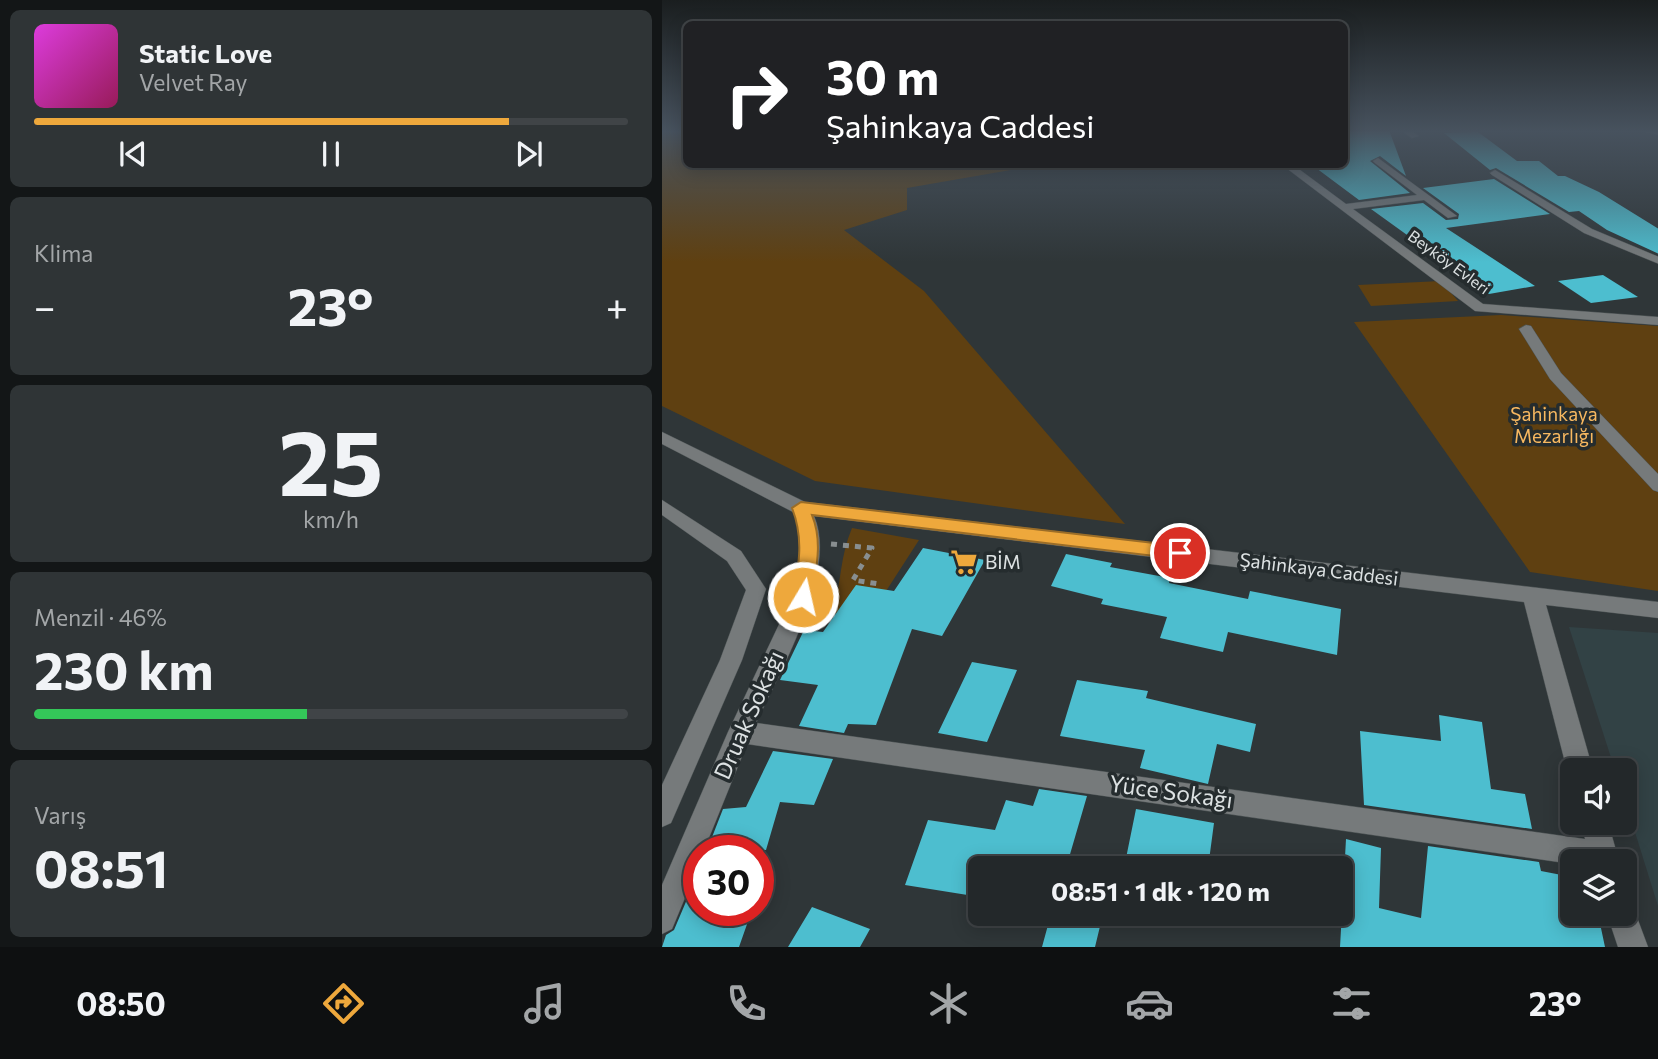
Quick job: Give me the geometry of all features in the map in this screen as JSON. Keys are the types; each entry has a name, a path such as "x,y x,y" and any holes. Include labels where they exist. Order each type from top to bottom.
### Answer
{"street":[{"name":"Beyköy Evleri","path":"1299,174 1483,309 1658,321"},
{"path":"1395,174 1452,216"},
{"path":"1497,174 1588,231 1658,261"},
{"path":"1346,207 1425,197"},
{"path":"1526,328 1555,376 1658,486"},
{"name":"Şahinkaya Caddesi","path":"662,437 801,508 1658,610"},
{"path":"662,506 734,556 756,589 731,660 662,814"},
{"name":"Druak Sokağı","path":"662,919 740,732 803,597 810,542 801,508"},
{"path":"1533,595 1577,758"},
{"name":"Yüce Sokağı","path":"740,732 1560,852"},
{"path":"1626,926 1633,947"}],"path":[{"path":"810,542 872,548 853,580 879,584"}],"shaded area":[{"path":"1569,627 1658,633 1658,906 1636,835 1637,758 1611,758"}],"green space":[{"path":"662,174 987,174 907,188 907,210 844,230 924,291 1125,524 815,481 662,406"},
{"path":"1441,281 1458,301 1371,306 1358,285"},
{"name":"Şahinkaya Mezarlığı","path":"1501,315 1658,326 1658,591 1530,572 1354,322"},
{"path":"852,528 919,540 868,619 833,613 845,549"}],"building":[{"path":"1324,174 1386,174 1410,193 1359,200"},
{"path":"1506,174 1556,174 1599,192 1659,229 1659,254 1607,230 1579,211 1569,212"},
{"path":"1494,179 1550,214 1446,228 1535,286 1489,294 1371,209 1423,203 1446,220 1458,219 1459,214 1423,188"},
{"path":"1603,275 1638,297 1591,303 1558,281"},
{"path":"923,548 985,560 942,636 912,629 876,725 848,724 844,733 799,726 818,685 780,680 804,630 823,632 856,585 894,591"},
{"path":"1066,554 1112,563 1110,567 1170,578 1169,583 1248,599 1250,591 1341,609 1337,655 1228,632 1223,652 1160,638 1167,617 1101,604 1103,599 1051,586"},
{"path":"972,662 1017,670 987,742 938,733"},
{"path":"1077,680 1148,691 1146,698 1256,724 1250,752 1217,744 1208,784 1140,768 1145,750 1060,736"},
{"path":"1439,715 1482,722 1491,789 1525,794 1532,829 1364,805 1360,731 1441,741"},
{"path":"773,751 833,759 814,805 780,802 770,835 713,835 723,809 746,807"},
{"path":"1039,789 1087,796 1070,856 968,856 968,895 905,885 928,820 995,830 1006,800 1033,806"},
{"path":"1136,809 1214,823 1210,856 1126,856"},
{"path":"1346,839 1381,848 1379,908 1421,918 1428,846 1539,862 1541,871 1560,875 1560,926 1601,926 1605,947 1340,947 1341,926 1353,926 1353,856 1345,856"},
{"path":"812,907 870,929 860,947 788,947"},
{"path":"683,909 683,926 746,926 739,947 662,947 666,935 674,930"},
{"path":"1048,926 1100,926 1095,947 1042,947"}],"place":[{"name":"BİM","path":"964,562"}],"route":[{"path":"803,597 810,552 808,527 801,508 1180,553"}]}
